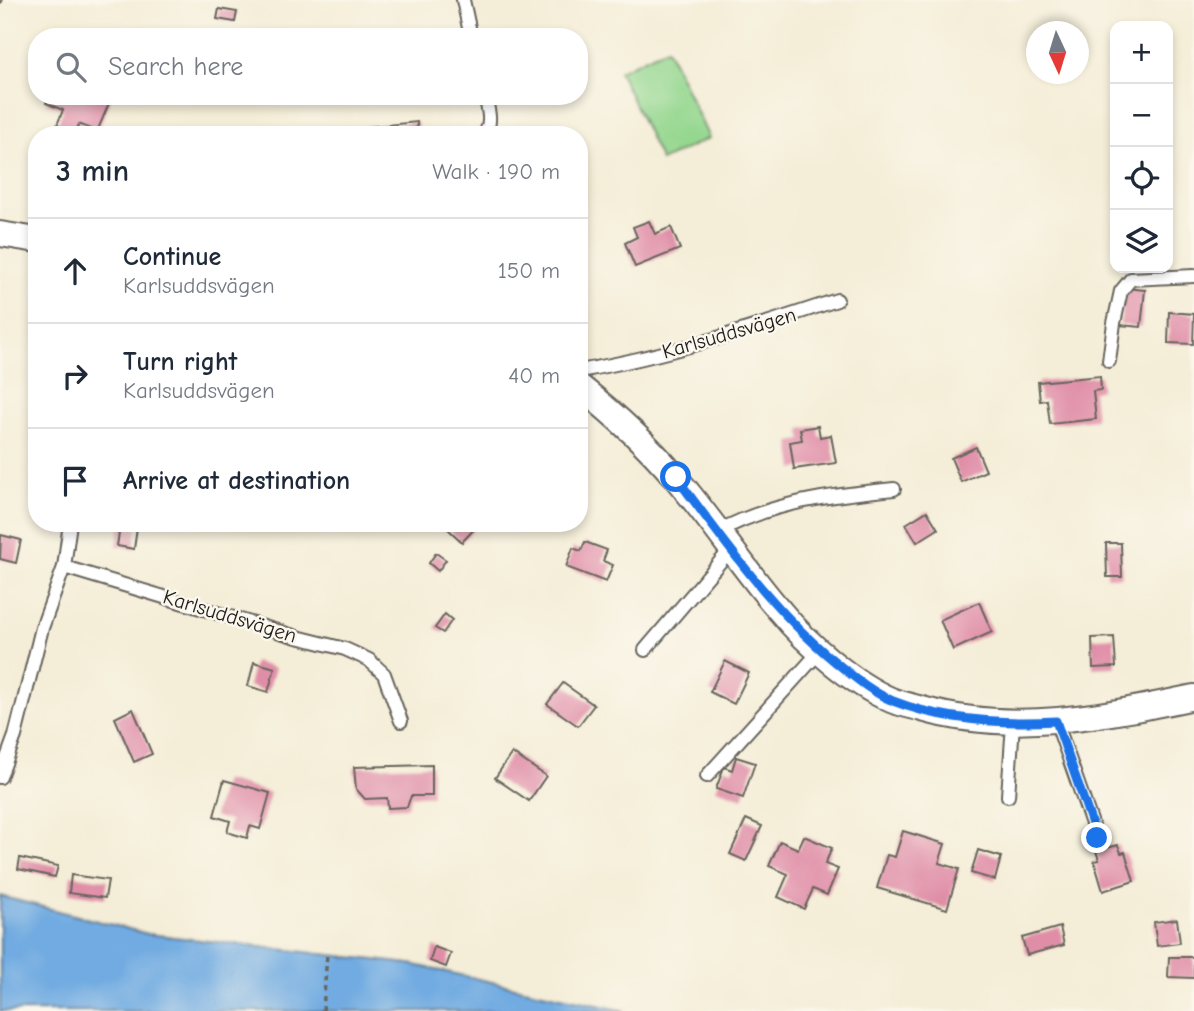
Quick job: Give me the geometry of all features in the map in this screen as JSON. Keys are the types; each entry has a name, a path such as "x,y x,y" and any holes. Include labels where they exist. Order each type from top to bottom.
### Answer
{"street":[{"path":"0,234 28,239"},
{"path":"588,393 615,414 676,477 781,613 820,651 867,687 893,701 946,715 1013,723 1056,721 1194,697"}],"lane":[{"path":"463,0 469,28"},
{"path":"487,105 489,126"},
{"path":"1109,360 1121,291 1131,279 1194,276"},
{"name":"Karlsuddsvägen","path":"588,370 740,332 837,300"},
{"path":"645,650 724,540 743,518 806,499 894,489"},
{"path":"0,777 15,736 42,628 64,567 69,532"},
{"name":"Karlsuddsvägen","path":"64,567 345,649 369,660 384,674 401,721"},
{"path":"707,776 820,651"},
{"path":"1056,721 1097,838"},
{"path":"1008,796 1013,723"}],"path":[{"path":"323,1011 327,954"}],"green space":[{"path":"667,48 709,138 661,161 619,71"}],"water":[{"path":"0,896 148,934 410,964 625,1011 0,1011"}],"building":[{"path":"219,9 237,12 235,22 217,19"},
{"path":"51,105 108,105 100,126 59,126 57,125 63,110"},
{"path":"417,122 417,126 377,126"},
{"path":"649,221 655,234 671,227 680,249 635,267 625,243 637,237 633,227"},
{"path":"1125,288 1145,290 1141,327 1120,325"},
{"path":"1169,312 1194,314 1193,344 1168,343"},
{"path":"1100,376 1101,390 1093,391 1096,419 1050,424 1047,400 1040,401 1038,382"},
{"path":"818,426 820,437 831,435 836,463 794,469 790,442 802,440 800,429"},
{"path":"976,447 986,471 961,482 951,458"},
{"path":"927,511 938,529 917,542 906,524"},
{"path":"119,532 136,532 134,549 117,546"},
{"path":"451,532 471,532 462,542"},
{"path":"1,535 21,540 16,563 0,559"},
{"path":"585,542 607,550 603,561 613,565 606,582 566,567 573,548 581,551"},
{"path":"1106,543 1121,543 1122,577 1107,577"},
{"path":"436,553 446,560 438,571 429,563"},
{"path":"979,602 992,632 953,650 940,620"},
{"path":"445,614 452,620 443,633 435,628"},
{"path":"1114,637 1116,667 1093,668 1092,638"},
{"path":"725,661 749,673 734,704 710,692"},
{"path":"254,662 275,668 268,692 248,686"},
{"path":"563,683 594,705 578,726 547,704"},
{"path":"133,709 152,754 134,762 115,718"},
{"path":"512,753 546,776 529,801 495,778"},
{"path":"736,757 755,763 743,798 716,789 724,767 732,770"},
{"path":"432,765 432,796 411,796 407,807 388,808 387,798 365,799 356,789 354,767"},
{"path":"224,780 270,793 260,829 250,826 247,838 227,832 230,821 214,816"},
{"path":"746,819 762,826 746,861 730,854"},
{"path":"903,831 945,844 939,863 959,869 947,909 877,888 887,855 895,857"},
{"path":"804,836 832,848 825,864 838,869 827,895 813,889 804,909 778,897 788,874 769,866 780,841 798,849"},
{"path":"1118,845 1121,853 1125,852 1134,881 1103,891 1094,861 1099,860 1096,851"},
{"path":"978,850 1001,857 995,880 971,873"},
{"path":"20,858 58,866 55,877 18,869"},
{"path":"71,875 108,880 105,898 69,893"},
{"path":"1177,919 1180,943 1157,946 1154,922"},
{"path":"1060,927 1064,945 1027,955 1022,938"},
{"path":"434,947 451,953 446,967 430,961"},
{"path":"1169,957 1194,957 1194,978 1168,977"}],"route":[{"path":"676,477 781,613 820,651 867,687 893,701 935,713 980,721 1056,721 1097,838"}]}
